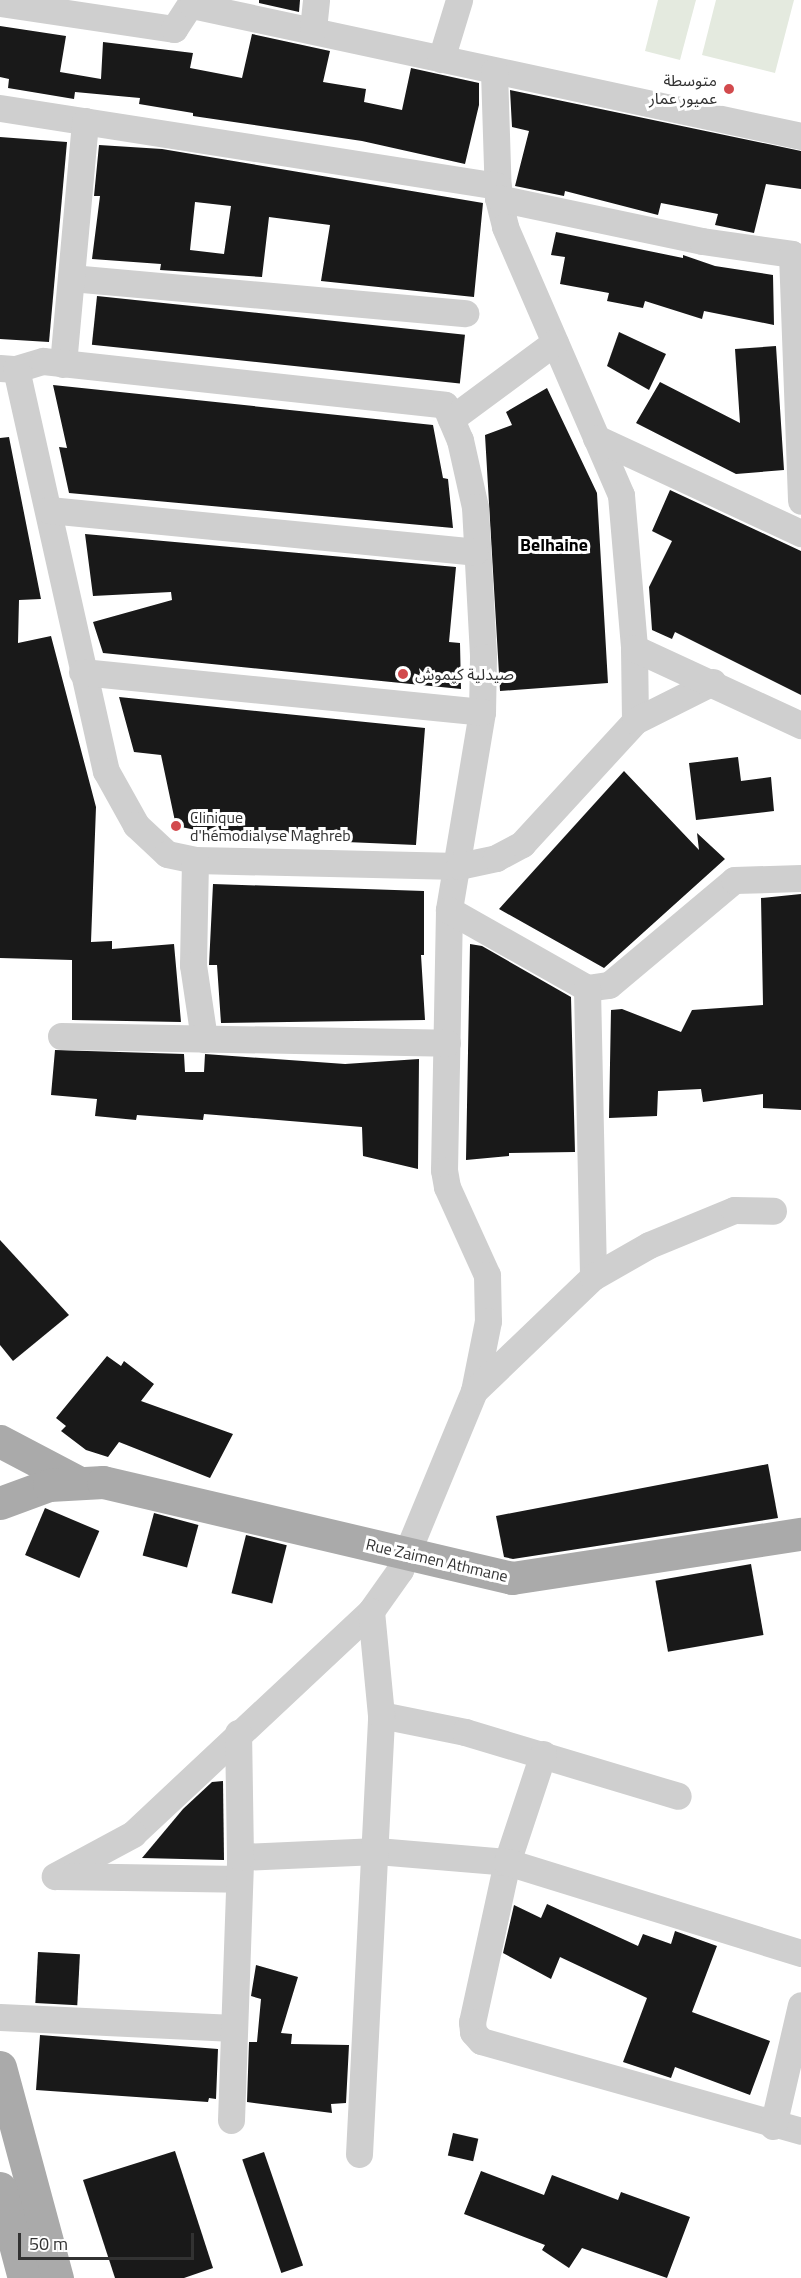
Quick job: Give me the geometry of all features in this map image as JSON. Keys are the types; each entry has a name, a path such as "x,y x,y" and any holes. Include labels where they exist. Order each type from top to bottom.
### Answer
{"main road":[{"path":"0,1419 14,1447 76,1481"},
{"name":"Rue Zaimen Athmane","path":"76,1481 103,1482 512,1578 801,1534"},
{"path":"0,1503 76,1481"},
{"path":"3,2089 57,2278"},
{"path":"0,2188 24,2278"}],"street":[{"path":"313,29 316,0"},
{"path":"441,59 459,0"},
{"path":"0,3 174,29 193,3 494,71 801,136"},
{"path":"494,71 498,192 505,227 621,495 634,648 635,721"},
{"path":"0,108 498,192 712,243 792,254 801,501"},
{"path":"63,364 85,121"},
{"path":"71,278 465,313"},
{"path":"451,419 555,342"},
{"path":"712,682 635,721 522,844 496,858 459,866 180,859 155,846 116,794 106,771 82,672 49,510 8,368 43,362 445,405 460,440 475,507 475,552 483,657 482,712 459,866 449,910 444,1170 447,1187 487,1275 488,1321 474,1391 405,1553 400,1570 371,1611 238,1733 133,1834 55,1876 239,1868 377,1851 507,1862 801,1953"},
{"path":"596,438 801,533"},
{"path":"49,510 475,552"},
{"path":"634,648 801,725"},
{"path":"82,672 482,712"},
{"path":"195,861 193,965 204,1039"},
{"path":"449,910 587,988 609,986 734,880 801,878"},
{"path":"587,988 593,1277"},
{"path":"61,1036 447,1043"},
{"path":"474,1391 593,1277 649,1245 734,1210 773,1211"},
{"path":"359,2154 377,1851 381,1715 371,1611"},
{"path":"381,1715 449,1728 543,1754 678,1796"},
{"path":"231,2120 239,1868 238,1733"},
{"path":"543,1754 507,1862 472,2022 473,2032 481,2041 773,2126 801,2131"},
{"path":"773,2126 801,2005"},
{"path":"0,2017 234,2028"}],"shaded area":[{"path":"658,0 696,0 680,60 645,51"},
{"path":"716,0 794,0 775,73 702,55"}],"building":[{"path":"259,0 300,0 299,12 259,3"},
{"path":"0,26 66,36 60,72 101,79 103,42 193,53 190,68 242,78 252,34 330,51 323,82 366,89 364,102 402,110 411,68 479,83 479,105 465,164 362,141 193,116 193,113 139,104 140,98 75,92 74,99 8,88 9,79 0,77"},
{"path":"510,90 801,151 801,189 766,184 754,233 715,225 718,214 661,203 658,215 565,191 564,196 515,186 529,131 512,127"},
{"path":"0,137 67,142 49,342 0,339"},
{"path":"99,145 162,149 483,203 474,297 321,281 330,225 269,217 262,277 160,270 161,264 92,259 100,196 94,196","holes":["195,202 231,206 224,254 190,250"]},
{"path":"556,232 683,258 683,255 715,266 773,275 774,325 704,311 702,319 645,301 643,308 607,301 609,293 560,284 565,257 551,255"},
{"path":"97,296 465,335 460,383 92,345"},
{"path":"619,332 666,354 649,390 607,366"},
{"path":"776,346 784,470 736,474 636,423 660,382 740,423 735,349"},
{"path":"53,385 433,425 443,478 448,479 453,528 69,493 59,447 67,448"},
{"path":"547,388 597,493 608,683 500,691 485,435 512,425 506,412"},
{"path":"9,437 41,599 19,600 18,643 51,636 96,807 91,942 112,941 112,949 174,944 181,1022 72,1020 72,960 0,958 0,438"},
{"path":"670,490 801,551 801,695 675,632 672,639 652,630 649,587 672,541 652,531"},
{"path":"85,534 456,567 449,642 460,643 461,689 103,653 93,622 172,600 171,592 93,596"},
{"path":"119,697 425,728 416,845 231,837 176,826 161,755 134,752"},
{"path":"738,757 741,781 771,777 774,811 696,820 689,763"},
{"path":"624,771 699,850 697,833 725,859 604,968 499,909"},
{"path":"213,884 424,891 424,955 421,955 425,1020 221,1023 217,965 209,965"},
{"path":"801,894 801,1110 763,1108 763,1094 703,1102 701,1089 658,1091 657,1116 609,1118 611,1010 622,1009 681,1032 692,1010 763,1005 761,898"},
{"path":"470,944 482,946 571,997 575,1152 509,1153 509,1156 466,1160"},
{"path":"55,1050 184,1054 185,1072 204,1072 205,1054 345,1064 419,1059 418,1169 363,1156 362,1127 204,1114 203,1120 137,1115 136,1120 95,1116 97,1099 51,1095"},
{"path":"0,1240 69,1315 13,1361 0,1345"},
{"path":"107,1356 121,1366 124,1361 154,1384 141,1401 233,1434 210,1478 119,1442 108,1457 86,1450 61,1431 66,1426 56,1418"},
{"path":"768,1464 778,1518 513,1559 504,1557 496,1516"},
{"path":"45,1508 99,1531 79,1578 25,1555"},
{"path":"154,1513 198,1525 187,1567 143,1556"},
{"path":"246,1535 287,1545 272,1603 231,1593"},
{"path":"751,1564 764,1635 668,1652 655,1581"},
{"path":"223,1781 224,1860 142,1858 183,1809 212,1782"},
{"path":"547,1904 638,1946 643,1934 671,1944 675,1931 717,1946 692,2012 770,2041 750,2095 675,2067 671,2078 623,2062 647,1998 560,1957 551,1979 503,1953 514,1905 541,1918"},
{"path":"38,1952 80,1954 77,2005 35,2003"},
{"path":"256,1965 298,1977 281,2033 292,2034 291,2044 349,2045 346,2103 331,2104 332,2113 247,2102 249,2042 257,2042 261,1999 251,1996"},
{"path":"40,2035 218,2049 216,2099 209,2098 208,2102 36,2090"},
{"path":"453,2133 478,2139 473,2161 448,2155"},
{"path":"175,2151 213,2268 184,2278 115,2278 83,2180"},
{"path":"264,2152 303,2265 281,2273 242,2159"},
{"path":"481,2171 544,2195 552,2175 618,2200 621,2192 690,2217 667,2278 582,2248 569,2268 542,2250 545,2245 464,2214"}],"place":[{"name":"متوسطة عميور عمار","path":"729,89"},
{"name":"صيدلية كيموش","path":"403,674"},
{"name":"Clinique d'hémodialyse Maghreb","path":"176,826"}],"district":[{"name":"Belhaine","path":"554,545"}]}
